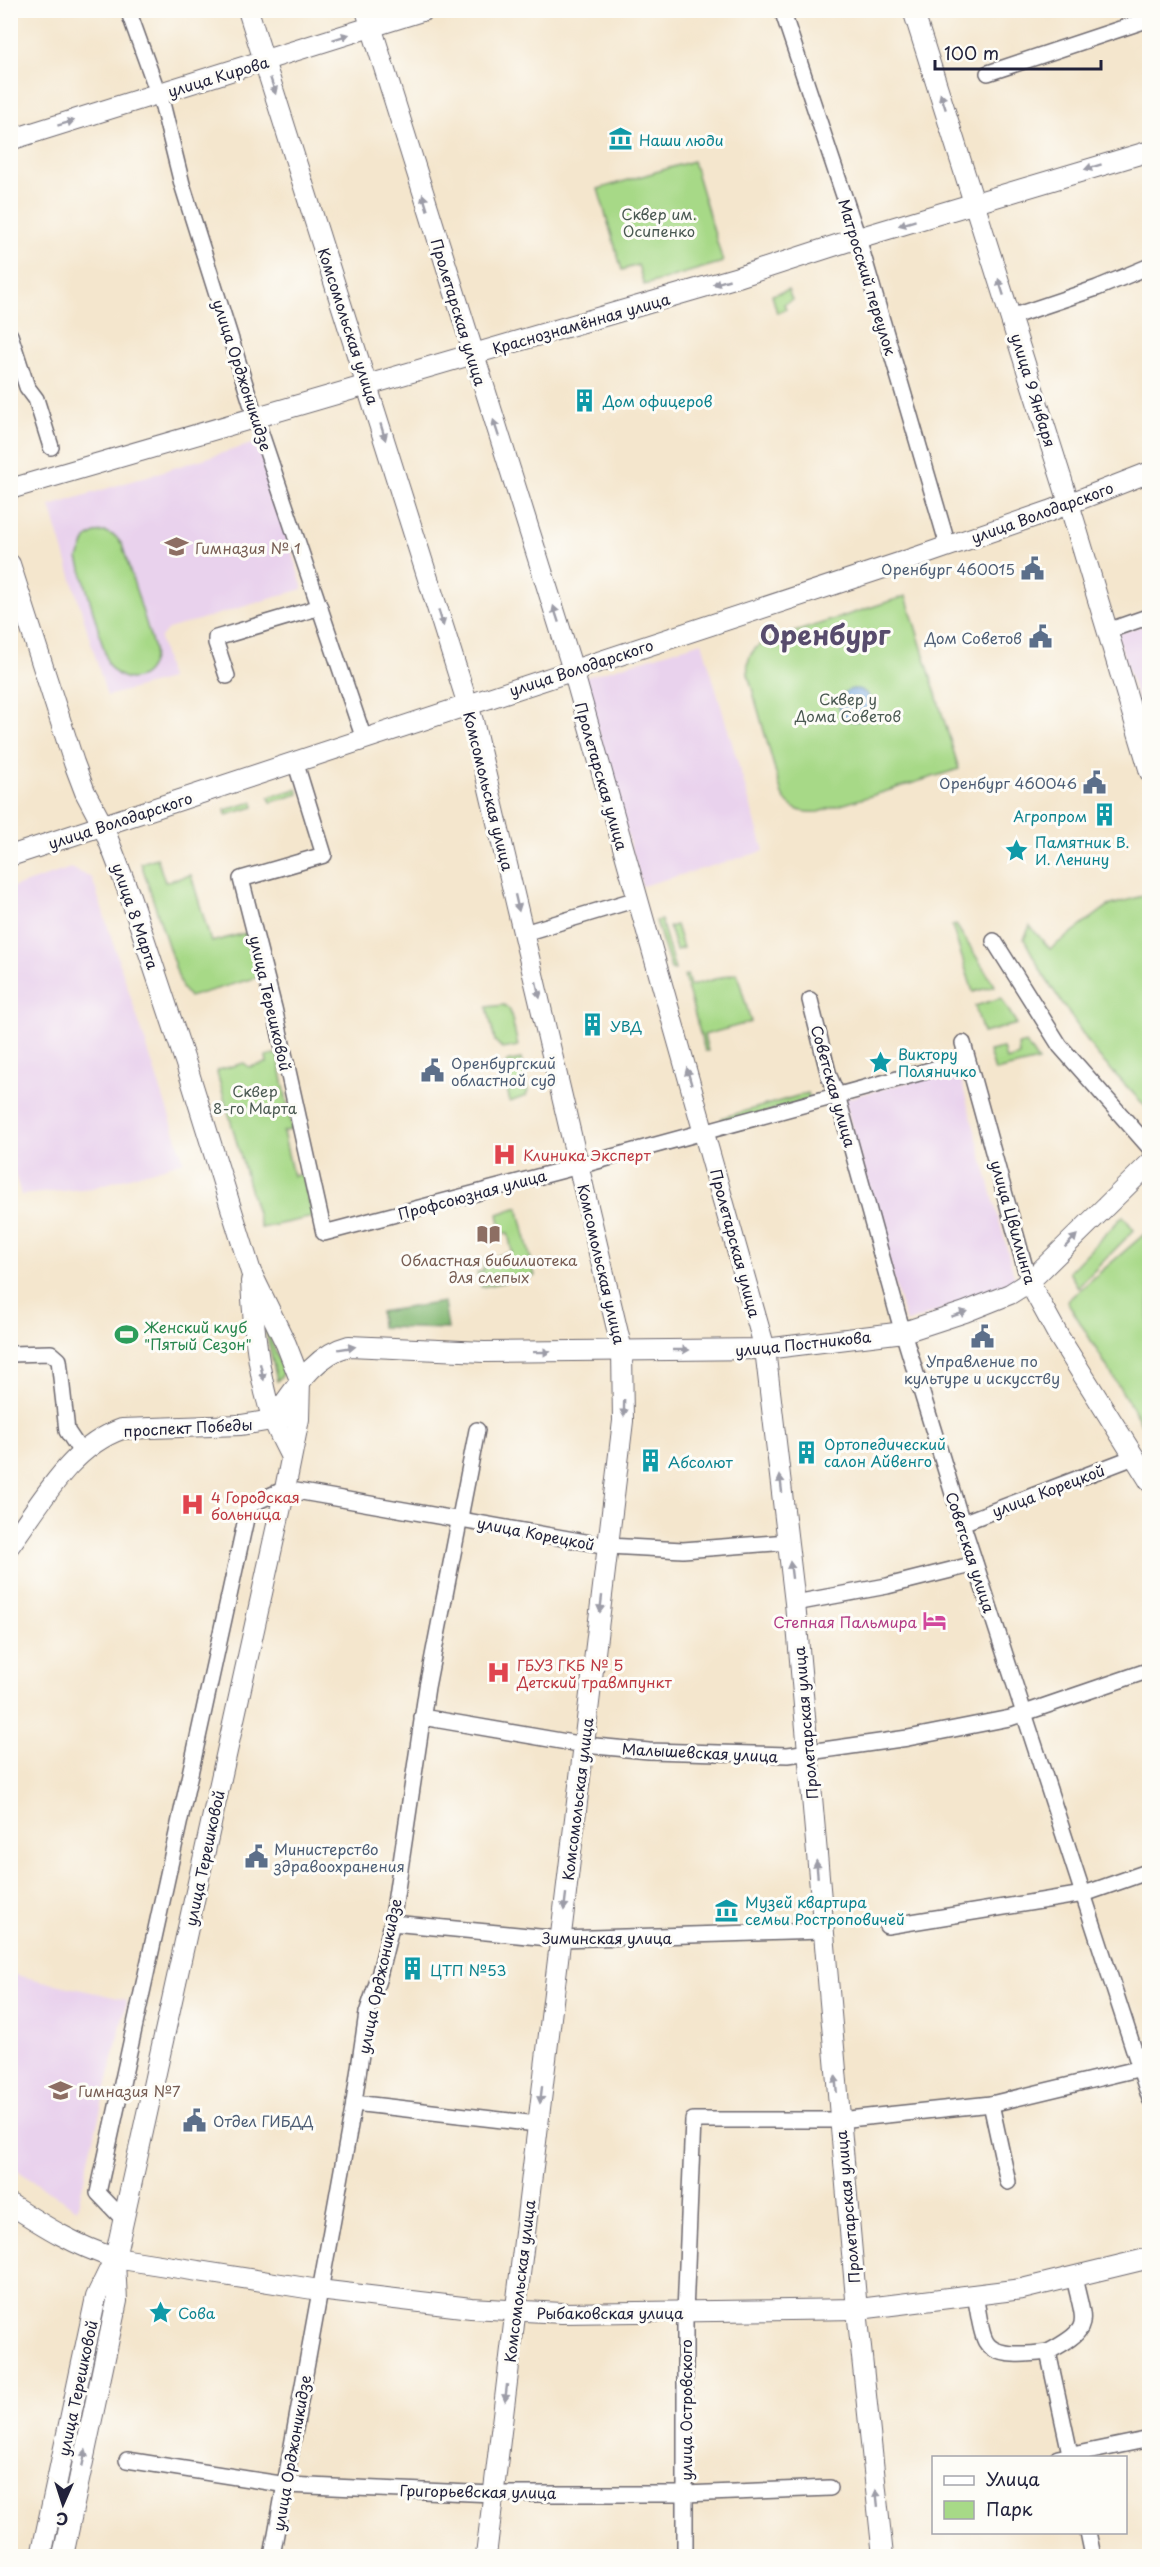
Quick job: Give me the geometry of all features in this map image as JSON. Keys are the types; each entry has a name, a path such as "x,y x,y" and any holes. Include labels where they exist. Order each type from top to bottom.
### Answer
{"main road":[{"name":"Комсомольская улица","path":"249,10 467,704 524,933 622,1350 623,1421 486,2556"},
{"name":"улица Кирова","path":"10,140 265,62 369,19 425,10"},
{"name":"улица 9 Января","path":"913,10 1069,503 1149,772"},
{"name":"Пролетарская улица","path":"369,19 573,670 765,1349 795,1603 839,2120 883,2556"},
{"name":"Краснознамённая улица","path":"10,489 783,264 858,238 1149,151"},
{"name":"улица Володарского","path":"10,856 948,546 1149,472"},
{"name":"улица 8 Марта","path":"10,564 74,763 85,792 103,826 130,896 187,1067 251,1272 286,1344 300,1380"},
{"name":"улица Постникова","path":"300,1380 338,1348 350,1346 484,1352 765,1349 904,1332 983,1305 1010,1294 1029,1282 1149,1163"},
{"name":"улица 8 Марта","path":"251,1272 252,1310 273,1419"},
{"name":"улица Цвиллинга","path":"1029,1282 1059,1336 1149,1482"},
{"name":"проспект Победы","path":"273,1419 300,1380"},
{"name":"улица Терешковой","path":"40,2556 96,2297 115,2258 124,2220 285,1489 299,1419 300,1380"},
{"name":"проспект Победы","path":"10,1545 81,1452 104,1436 122,1429 241,1425 273,1419 299,1419"},
{"path":"273,1419 291,1457"},
{"name":"Рыбаковская улица","path":"10,2205 47,2229 77,2244 115,2258 319,2290 516,2312 685,2313 857,2310 975,2296 1074,2277 1149,2258"},
{"name":"улица Терешковой","path":"63,2556 117,2301 115,2258"}],"street":[{"name":"улица Орджоникидзе","path":"128,10 158,94 182,184 256,418 364,739"},
{"name":"Матросский переулок","path":"782,10 858,238 948,546"},
{"path":"988,73 1149,19"},
{"path":"1011,317 1097,288 1149,266"},
{"path":"10,335 27,387 36,399 51,447"},
{"path":"226,676 216,638 320,607"},
{"path":"1107,631 1149,616"},
{"name":"улица Терешковой","path":"295,761 324,855 241,879 274,1008 324,1233"},
{"path":"524,933 637,898"},
{"path":"994,941 1060,1046 1149,1149"},
{"name":"Советская улица","path":"810,1000 829,1076 837,1095 904,1332 962,1523 1084,1894 1145,2067 1149,2100"},
{"name":"улица Цвиллинга","path":"963,1043 1029,1282"},
{"name":"Профсоюзная улица","path":"324,1233 968,1060"},
{"path":"10,1354 51,1353 56,1355 59,1360 67,1431 81,1452"},
{"name":"улица Орджоникидзе","path":"272,2556 354,2103 367,2013 392,1923 422,1717 477,1430"},
{"name":"улица Корецкой","path":"962,1523 1134,1457"},
{"path":"124,2220 98,2193 249,1505 285,1489"},
{"name":"улица Корецкой","path":"285,1489 460,1518 534,1534 608,1546 683,1550 788,1542"},
{"path":"795,1603 888,1586 975,1564"},
{"name":"Малышевская улица","path":"422,1717 584,1745 725,1754 807,1754 908,1738 1024,1714 1149,1670"},
{"path":"887,1926 1084,1894 1149,1871"},
{"name":"Зиминская улица","path":"392,1923 560,1939 823,1931"},
{"path":"839,2120 991,2104 1145,2067"},
{"path":"354,2103 537,2124"},
{"path":"991,2104 1008,2182"},
{"name":"улица Островского","path":"685,2556 685,2313 693,2120 839,2120"},
{"path":"975,2296 986,2342 994,2349 1023,2355 1048,2352 1079,2334 1084,2322 1074,2277"},
{"path":"1048,2352 1067,2456"},
{"path":"1072,2456 1149,2439"},
{"name":"Григорьевская улица","path":"127,2460 286,2485 493,2494 685,2494 830,2488"},
{"path":"1088,2534 1093,2556"}],"shaded area":[{"name":"Гимназия № 1","path":"258,442 303,589 168,629 160,638 170,679 107,696 50,506"},
{"path":"1149,623 1149,737 1117,634"},
{"path":"702,642 764,851 642,886 583,678"},
{"path":"71,868 92,878 184,1161 92,1188 21,1195 10,1158 11,888"},
{"path":"958,1069 1016,1282 906,1323 844,1099"},
{"name":"Гимназия №7","path":"11,1974 127,2000 77,2209 11,2167 11,2143 20,2092 11,2088"}],"green space":[{"name":"Сквер им. Осипенко","path":"693,161 723,262 644,285 638,265 622,270 598,189"},
{"path":"788,290 792,300 784,304 786,309 777,313 772,295"},
{"path":"105,532 115,536 122,544 154,649 153,660 149,668 137,678 122,677 108,664 78,558 86,539 95,533"},
{"name":"Сквер у Дома Советов","path":"906,596 959,769 818,812 797,810 782,795 748,674 751,655 764,642"},
{"path":"297,789 299,794 271,802 269,797"},
{"path":"253,802 254,807 226,815 225,810"},
{"path":"157,858 165,882 191,875 211,942 246,933 258,977 189,997 182,988 141,863"},
{"path":"1150,894 1149,1110 1097,1055 1044,976 1024,939 1030,926 1050,949 1108,906"},
{"path":"661,920 675,970 671,969 656,921"},
{"path":"676,925 683,948 676,950 669,927"},
{"path":"956,925 995,986 973,992 952,926"},
{"path":"737,973 751,1022 704,1035 708,1051 705,1051 684,976 687,975 690,986"},
{"path":"1001,998 1017,1024 983,1033 975,1006"},
{"path":"504,1005 510,1010 518,1046 503,1049 495,1041 487,1007"},
{"path":"1026,1043 1038,1061 995,1071 989,1051 1003,1048 1006,1060 1019,1056 1018,1045"},
{"name":"Сквер 8-го Марта","path":"278,1055 292,1129 283,1132 293,1176 302,1174 313,1217 261,1228 217,1073 218,1070 244,1063 249,1067 267,1063 266,1056"},
{"path":"521,1059 528,1091 526,1096 510,1102 503,1071 507,1062"},
{"path":"808,1093 810,1099 723,1124 721,1118"},
{"path":"518,1207 535,1276 481,1287 477,1272 483,1271 484,1259 512,1252 508,1233 502,1233 498,1214"},
{"path":"1123,1216 1134,1230 1078,1287 1069,1272"},
{"path":"1149,1230 1149,1436 1067,1301"},
{"path":"444,1302 448,1329 381,1327 380,1312"},
{"path":"262,1313 283,1374 277,1381"}],"water":[{"path":"855,689 866,694 871,705 866,716 855,721 844,716 839,705 844,694"}],"place":[{"name":"Наши люди","path":"621,139"},
{"name":"Дом офицеров","path":"585,400"},
{"name":"Гимназия № 1","path":"177,547"},
{"name":"Оренбург 460015","path":"1033,568"},
{"name":"Дом Советов","path":"1040,637"},
{"name":"Оренбург 460046","path":"1095,782"},
{"name":"Агропром","path":"1105,815"},
{"name":"Памятник В. И. Ленину","path":"1017,850"},
{"name":"УВД","path":"592,1025"},
{"name":"Виктору Поляничко","path":"880,1062"},
{"name":"Оренбургский областной суд","path":"433,1071"},
{"name":"Клиника Эксперт","path":"505,1154"},
{"name":"Областная бибилиотека для слепых","path":"489,1235"},
{"name":"Женский клуб \"Пятый Сезон\"","path":"126,1335"},
{"name":"Управление по культуре и искусству","path":"982,1336"},
{"name":"Ортопедический салон Айвенго","path":"806,1452"},
{"name":"Абсолют","path":"650,1461"},
{"name":"4 Городская больница","path":"193,1505"},
{"name":"Степная Пальмира","path":"935,1621"},
{"name":"ГБУЗ ГКБ № 5 Детский травмпункт","path":"499,1673"},
{"name":"Министерство здравоохранения","path":"256,1857"},
{"name":"Музей квартира семьи Ростроповичей","path":"727,1910"},
{"name":"ЦТП №53","path":"412,1969"},
{"name":"Гимназия №7","path":"60,2090"},
{"name":"Отдел ГИБДД","path":"195,2120"},
{"name":"Сова","path":"160,2312"}],"district":[{"name":"Оренбург","path":"825,633"}]}
